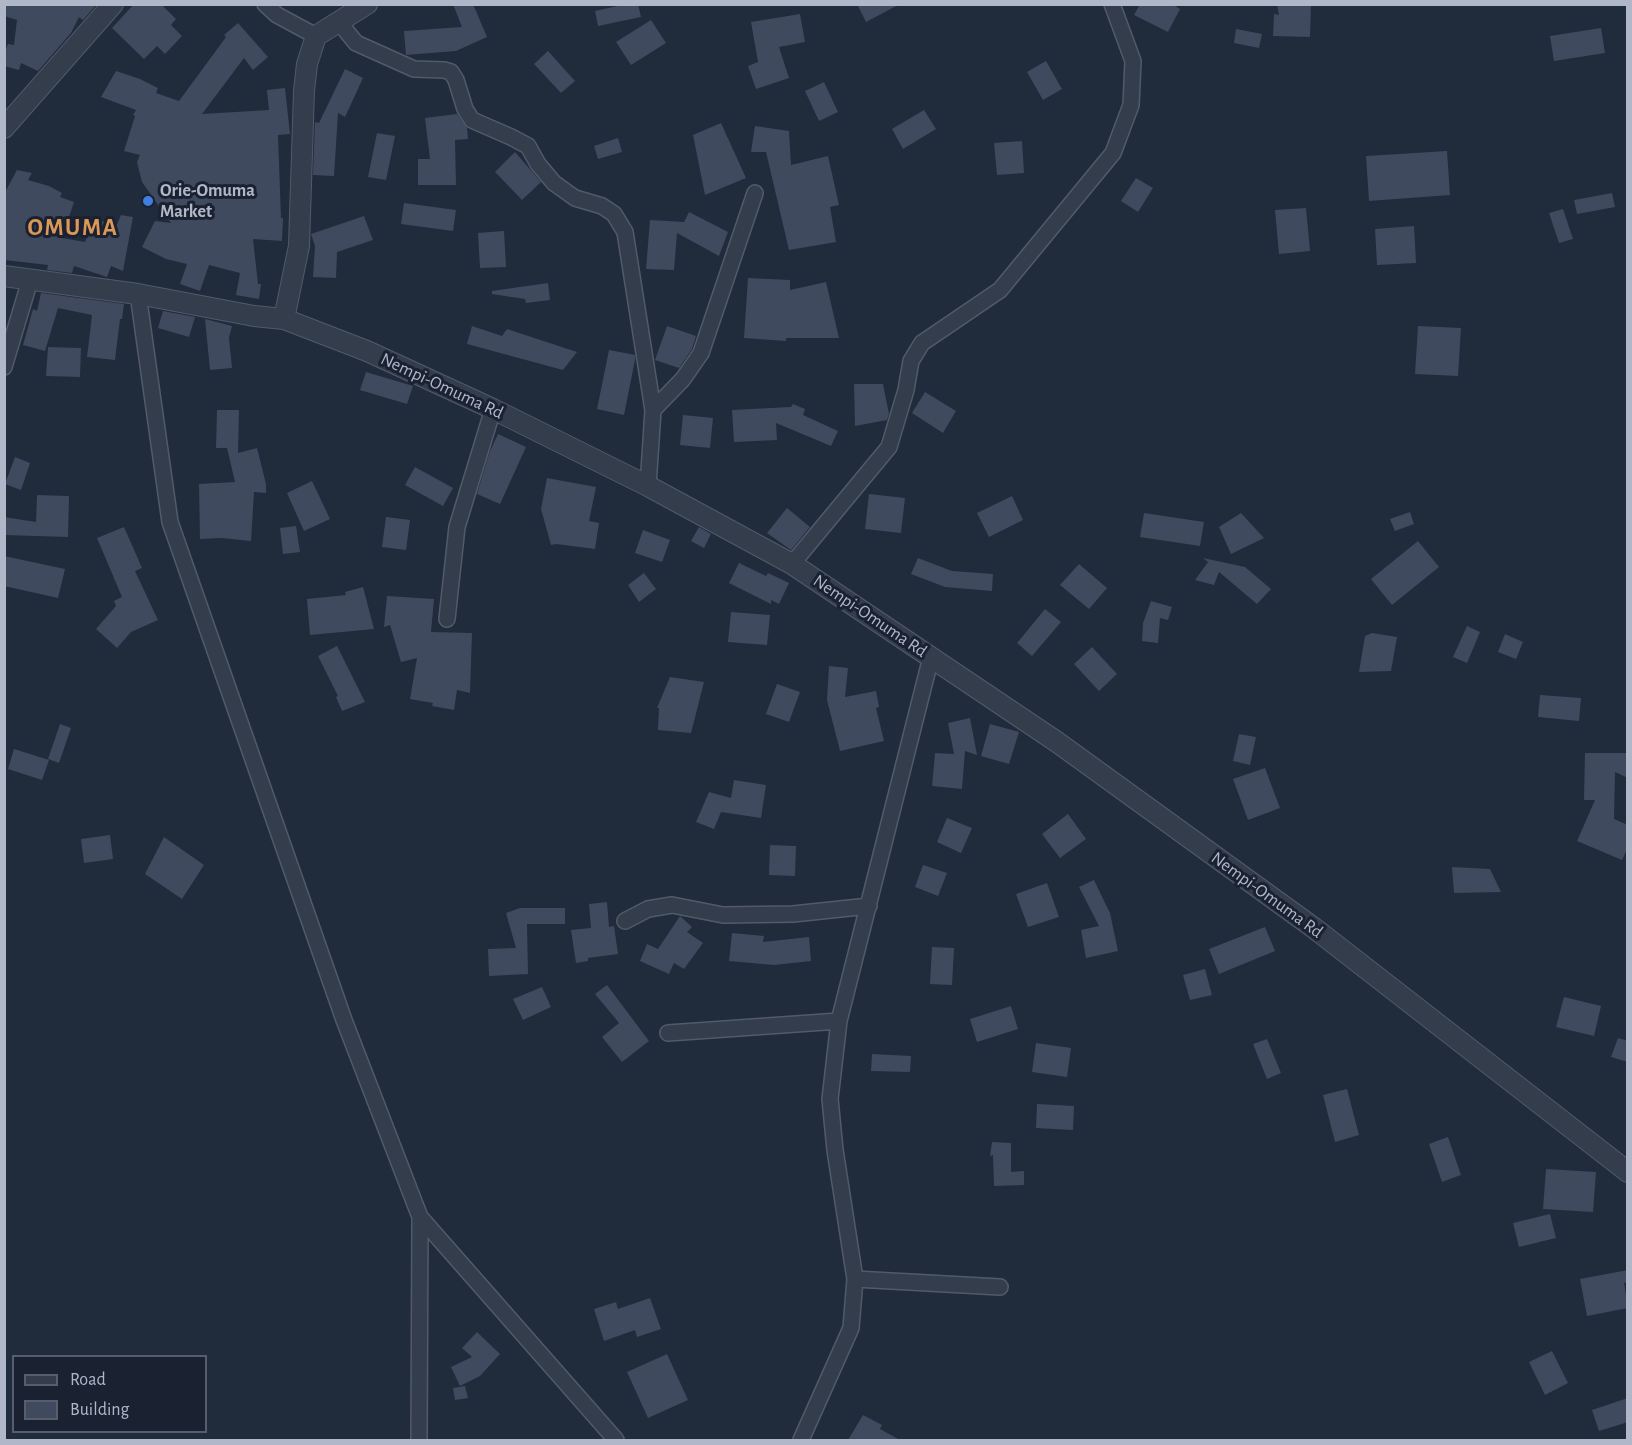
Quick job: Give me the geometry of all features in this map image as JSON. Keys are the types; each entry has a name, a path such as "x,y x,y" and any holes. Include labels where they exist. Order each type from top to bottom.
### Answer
{"street":[{"path":"4,128 113,4"},
{"path":"265,4 277,15 316,36"},
{"path":"284,319 299,246 304,91 307,64 316,36 367,4"},
{"path":"792,564 889,447 906,390 911,361 922,343 1000,290 1113,153 1131,105 1132,61 1112,4"},
{"path":"338,21 356,43 414,69 452,72 465,109 472,120 511,136 528,146 538,164 554,183 575,198 602,206 614,214 625,232 653,411 648,486"},
{"path":"653,411 683,379 701,353 755,193"},
{"name":"Nempi-Omuma Rd","path":"4,276 138,294 254,316 284,319 367,351 493,409 648,486 792,564 1058,742 1314,928 1628,1172"},
{"path":"4,367 30,280"},
{"path":"138,294 170,522 344,1020 420,1217 616,1440"},
{"path":"447,619 457,527 493,409"},
{"path":"801,1440 851,1328 855,1279 835,1150 830,1099 839,1022 932,657"},
{"path":"625,921 648,909 672,905 723,915 793,915 868,906"},
{"path":"668,1034 839,1022"},
{"path":"419,1440 420,1217"},
{"path":"855,1279 1000,1287"}],"building":[{"path":"4,4 97,4 83,20 79,17 71,33 38,71 21,63 19,70 4,66 4,54 8,44 14,45 17,20 4,16"},
{"path":"134,4 161,4 176,19 171,25 182,36 165,54 157,46 144,59 112,28"},
{"path":"453,4 473,4 487,37 456,51 406,55 404,31 462,27"},
{"path":"626,4 638,4 641,17 598,26 595,11"},
{"path":"857,4 900,4 866,22"},
{"path":"1140,4 1172,4 1180,9 1168,32 1134,15"},
{"path":"1277,4 1311,4 1310,37 1273,36 1274,14 1279,15"},
{"path":"800,14 805,42 779,47 789,78 756,89 748,66 758,62 751,22"},
{"path":"651,20 666,43 631,65 616,42"},
{"path":"238,23 268,57 253,70 244,58 202,114 269,110 267,90 285,88 290,134 278,135 281,218 283,218 282,241 253,239 258,284 261,284 259,299 236,295 240,273 209,265 200,291 180,284 187,264 166,259 142,247 155,221 171,223 142,182 137,162 140,155 124,151 136,110 101,97 116,71 140,79 158,88 156,93 179,101 226,37 224,35"},
{"path":"1601,28 1605,53 1554,61 1550,36"},
{"path":"1236,29 1262,34 1259,48 1234,43"},
{"path":"548,51 575,81 561,93 534,64"},
{"path":"1046,61 1062,89 1043,100 1027,72"},
{"path":"345,69 363,78 345,117 338,113 334,176 313,175 315,122 319,123"},
{"path":"824,82 838,112 819,121 805,91"},
{"path":"924,110 936,129 903,149 892,129"},
{"path":"457,114 467,128 468,139 455,140 456,185 418,185 418,159 430,159 425,118"},
{"path":"721,123 746,178 705,195 693,135"},
{"path":"755,126 789,131 791,165 828,156 839,205 830,207 836,242 789,250 766,152 751,152"},
{"path":"377,133 395,136 386,180 368,177"},
{"path":"618,138 622,152 598,159 594,146"},
{"path":"1022,141 1024,173 997,175 994,143"},
{"path":"1447,151 1450,195 1369,201 1366,156"},
{"path":"515,152 541,182 522,200 495,172"},
{"path":"17,170 32,173 28,180 49,186 62,193 60,197 74,202 62,238 85,242 95,218 116,227 121,215 133,217 123,271 111,266 107,277 74,266 72,273 47,270 48,265 4,260 4,194"},
{"path":"1136,178 1153,188 1138,212 1121,201"},
{"path":"1612,193 1615,207 1577,214 1574,200"},
{"path":"404,203 456,210 453,231 401,224"},
{"path":"1306,208 1310,251 1279,254 1275,210"},
{"path":"1563,209 1573,239 1559,243 1549,213"},
{"path":"689,212 728,232 719,256 677,233 674,270 646,269 650,220 684,222"},
{"path":"364,216 373,240 337,252 336,278 313,277 315,246 311,234"},
{"path":"1414,226 1416,263 1377,265 1375,229"},
{"path":"504,231 506,267 480,268 478,233"},
{"path":"748,278 790,280 790,290 826,282 839,338 786,338 786,341 744,338"},
{"path":"548,283 550,300 526,303 525,299 492,294 492,291"},
{"path":"41,293 124,304 115,360 87,357 92,315 58,308 45,351 23,345 33,309 37,311"},
{"path":"163,311 195,317 189,337 158,328"},
{"path":"205,319 232,326 229,338 232,368 210,370"},
{"path":"472,326 502,336 507,329 577,352 563,370 467,344"},
{"path":"667,326 696,336 692,349 679,368 655,360"},
{"path":"1418,326 1461,328 1458,376 1415,374"},
{"path":"48,347 81,348 80,377 46,376"},
{"path":"609,350 635,355 624,415 597,409"},
{"path":"366,372 413,386 407,404 360,390"},
{"path":"854,384 883,384 889,414 887,420 855,426"},
{"path":"925,392 956,411 943,433 912,413"},
{"path":"793,404 805,409 803,415 838,431 831,446 776,423 777,440 734,442 732,410 791,407"},
{"path":"217,410 239,410 238,453 257,448 266,493 254,492 251,541 222,538 200,539 199,484 235,482 227,448 216,448"},
{"path":"683,415 713,418 710,448 680,445"},
{"path":"498,434 526,447 500,504 477,494 490,451"},
{"path":"15,457 30,463 21,490 5,484"},
{"path":"415,467 453,488 443,506 405,485"},
{"path":"547,478 596,487 589,521 599,523 595,549 551,545 541,509"},
{"path":"312,481 330,519 304,531 287,493"},
{"path":"869,494 905,498 901,533 865,529"},
{"path":"37,495 69,496 68,537 4,535 4,517 36,522"},
{"path":"1012,496 1023,520 989,537 977,513"},
{"path":"787,508 810,527 791,550 767,533"},
{"path":"1410,512 1414,524 1395,531 1390,519"},
{"path":"1144,513 1204,522 1200,546 1140,537"},
{"path":"1241,513 1264,538 1231,554 1219,527"},
{"path":"386,517 410,520 406,550 382,547"},
{"path":"296,526 300,552 283,554 280,528"},
{"path":"124,527 142,568 135,571 158,620 131,632 117,648 96,629 116,606 114,601 122,597 97,538"},
{"path":"699,527 711,534 704,548 691,541"},
{"path":"643,530 670,540 662,562 635,553"},
{"path":"1418,541 1439,567 1392,605 1371,579"},
{"path":"4,556 65,569 58,598 4,586"},
{"path":"918,558 952,571 993,574 992,591 945,587 911,574"},
{"path":"1203,558 1245,567 1271,589 1257,604 1219,572 1214,585 1195,580 1208,562"},
{"path":"739,563 766,576 768,573 789,583 779,604 771,600 771,604 729,583"},
{"path":"1079,564 1107,588 1089,609 1060,585"},
{"path":"644,573 656,589 639,602 628,585"},
{"path":"363,587 374,629 310,635 307,599 346,595 345,592"},
{"path":"387,596 434,599 431,632 472,633 470,693 457,690 454,710 410,699 417,658 401,662 390,625 384,627"},
{"path":"1151,601 1172,607 1168,620 1160,618 1158,643 1142,641 1143,623"},
{"path":"1045,609 1061,622 1032,656 1017,643"},
{"path":"731,612 770,615 767,645 728,642"},
{"path":"1467,626 1480,632 1467,663 1453,657"},
{"path":"1372,633 1397,637 1391,671 1359,672 1365,636"},
{"path":"1505,634 1523,642 1516,659 1498,652"},
{"path":"337,646 365,702 342,711 336,697 338,696 318,656"},
{"path":"1092,647 1117,674 1099,691 1074,664"},
{"path":"829,666 848,668 845,697 876,691 879,707 876,708 884,741 840,751 827,700"},
{"path":"670,677 704,682 691,733 658,730 659,708 657,708"},
{"path":"777,684 800,692 789,722 766,714"},
{"path":"1540,695 1581,698 1579,721 1538,717"},
{"path":"970,718 977,755 965,751 962,789 932,786 935,753 954,754 948,723"},
{"path":"60,724 71,728 59,763 48,759"},
{"path":"990,724 1019,732 1009,764 981,756"},
{"path":"1239,734 1256,737 1250,765 1233,761"},
{"path":"14,749 49,760 42,780 8,769"},
{"path":"1585,753 1628,753 1628,778 1615,772 1614,819 1628,825 1628,847 1622,860 1577,841 1595,800 1584,800"},
{"path":"1265,768 1280,808 1248,820 1233,779"},
{"path":"734,780 766,785 761,818 721,812 714,829 696,822 709,792 731,798"},
{"path":"1068,814 1086,839 1060,858 1042,834"},
{"path":"947,818 972,828 961,853 937,842"},
{"path":"110,835 113,859 84,863 81,839"},
{"path":"164,837 204,865 182,899 145,874"},
{"path":"770,845 796,846 795,876 769,875"},
{"path":"923,865 947,873 938,896 915,887"},
{"path":"1452,867 1490,869 1501,892 1454,893"},
{"path":"1094,880 1110,913 1118,951 1086,958 1081,930 1099,926 1079,887"},
{"path":"1047,883 1059,917 1028,927 1016,894"},
{"path":"607,902 609,927 614,926 618,954 588,958 588,961 576,963 571,930 591,928 589,904"},
{"path":"520,908 565,908 565,924 527,924 528,974 489,976 488,949 516,948 506,913"},
{"path":"680,916 692,927 687,932 703,943 684,969 674,963 669,974 640,961 647,944 658,949"},
{"path":"1265,927 1275,951 1219,974 1209,949"},
{"path":"732,933 764,936 763,942 809,937 811,961 774,965 729,961"},
{"path":"932,947 954,948 952,985 930,984"},
{"path":"1205,969 1212,995 1190,1000 1183,975"},
{"path":"607,985 649,1041 622,1062 602,1037 619,1023 595,994"},
{"path":"542,987 551,1007 523,1020 513,999"},
{"path":"1564,997 1601,1006 1594,1036 1556,1027"},
{"path":"1011,1006 1018,1029 977,1042 970,1019"},
{"path":"1618,1038 1628,1041 1628,1062 1611,1057"},
{"path":"1267,1039 1281,1073 1267,1079 1253,1044"},
{"path":"1036,1043 1071,1048 1067,1077 1032,1072"},
{"path":"872,1054 911,1056 910,1072 871,1071"},
{"path":"1347,1089 1359,1135 1335,1142 1323,1095"},
{"path":"1037,1104 1074,1106 1073,1130 1036,1128"},
{"path":"1448,1137 1461,1175 1442,1182 1429,1144"},
{"path":"992,1142 1011,1143 1011,1172 1024,1171 1024,1185 994,1186 993,1155 990,1156"},
{"path":"1546,1169 1596,1172 1593,1212 1543,1209"},
{"path":"1550,1214 1556,1238 1519,1247 1513,1223"},
{"path":"1628,1270 1628,1282 1624,1283 1628,1308 1587,1316 1580,1279"},
{"path":"650,1298 661,1329 637,1337 635,1330 604,1341 594,1309 616,1302 618,1309"},
{"path":"477,1332 500,1354 480,1376 460,1386 451,1367 472,1357 462,1348"},
{"path":"1552,1351 1568,1383 1545,1395 1529,1362"},
{"path":"667,1354 688,1400 648,1418 627,1372"},
{"path":"465,1386 468,1398 455,1400 453,1388"},
{"path":"1628,1398 1628,1422 1599,1431 1592,1410"},
{"path":"863,1415 882,1425 880,1429 900,1440 848,1440"}],"place":[{"name":"Orie-Omuma Market","path":"148,201"}],"district":[{"name":"OMUMA","path":"73,228"}]}
